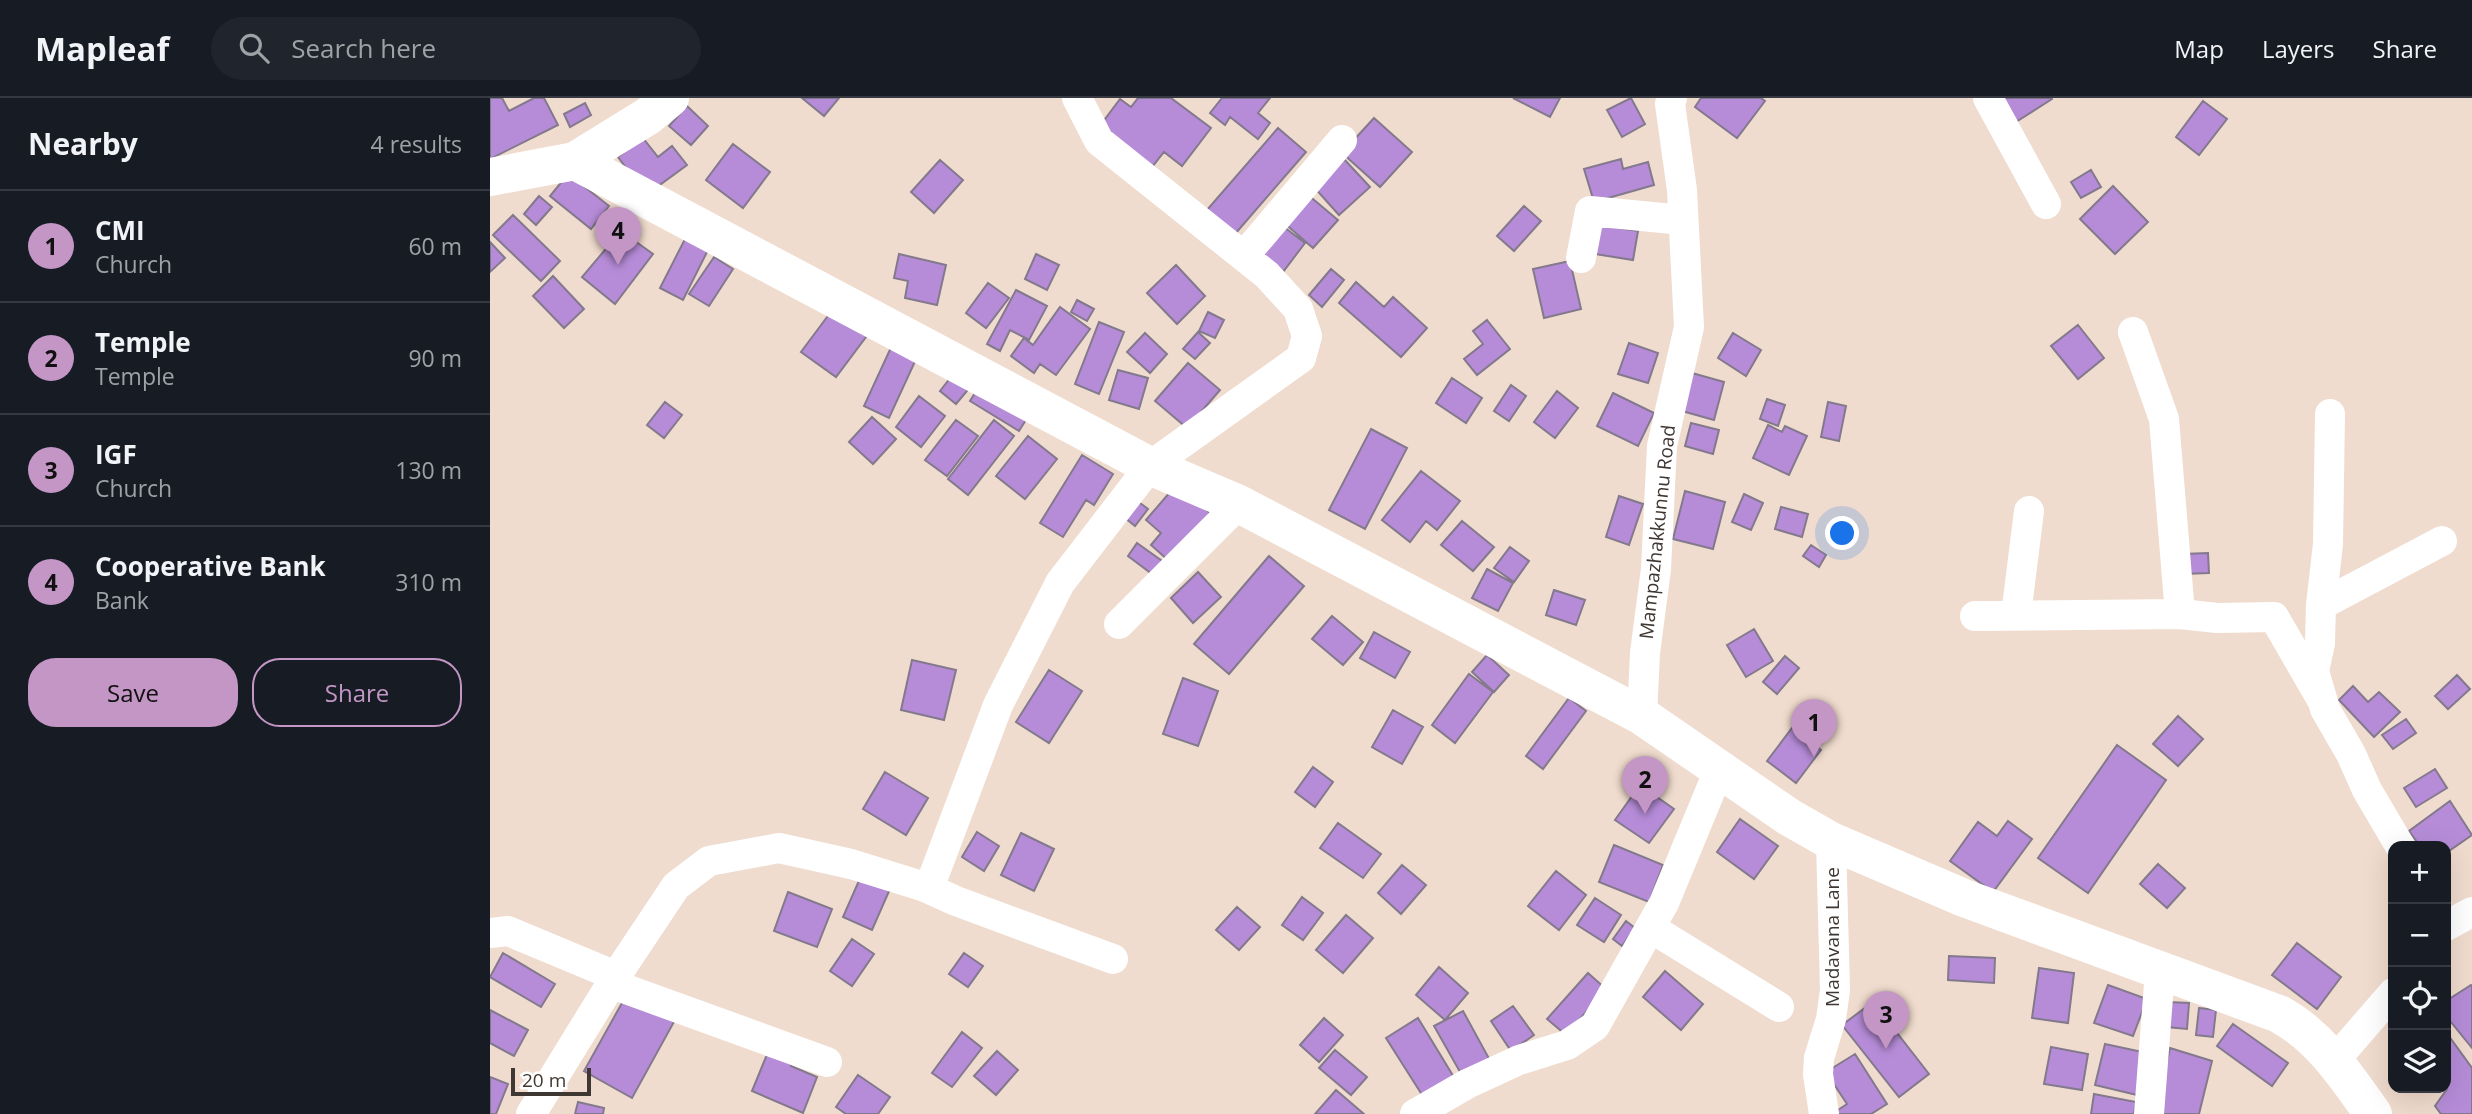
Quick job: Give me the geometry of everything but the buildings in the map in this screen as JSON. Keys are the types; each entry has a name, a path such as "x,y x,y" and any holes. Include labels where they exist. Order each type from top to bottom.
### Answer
{"street":[{"path":"925,887 931,883 948,845 998,705 1060,583 1150,466 1301,358 1307,336 1298,309 1267,275 1099,141 1077,98"},
{"name":"Mampazhakkunnu Road","path":"1642,716 1645,653 1656,569 1662,446 1689,327 1682,190 1670,104 1672,98"},
{"path":"1988,98 2046,204"},
{"path":"490,177 575,160 653,104"},
{"path":"1244,256 1342,140"},
{"path":"575,160 1150,466 1239,505 1642,716 1789,817 1831,841 1964,898 2279,1014 2296,1023 2335,1060 2373,1114"},
{"path":"1581,258 1590,211 1683,220"},
{"path":"2133,332 2164,419 2180,614"},
{"path":"2330,414 2328,544 2320,643 2314,671 2325,709 2397,841"},
{"path":"1119,624 1239,505"},
{"path":"2016,615 2029,511"},
{"path":"2321,605 2442,541"},
{"path":"1975,616 2180,614 2217,618 2274,617 2322,700"},
{"path":"1415,1114 1467,1084 1519,1060 1567,1045 1595,1026 1664,903 1719,770"},
{"name":"Madavana Lane","path":"1824,1114 1818,1074 1819,1058 1831,1019 1835,990 1831,841"},
{"path":"531,1114 676,886 709,861 779,848 851,864 925,887 1112,959"},
{"path":"2451,923 2472,912"},
{"path":"1651,928 1779,1007"},
{"path":"490,933 508,931 614,980 827,1062"},
{"path":"2149,1114 2160,971"},
{"path":"2335,1060 2388,999"}],"place":[{"name":"Cooperative Bank","path":"618,265"},
{"name":"CMI","path":"1814,757"},
{"name":"Temple","path":"1645,814"},
{"name":"IGF","path":"1886,1049"}]}
